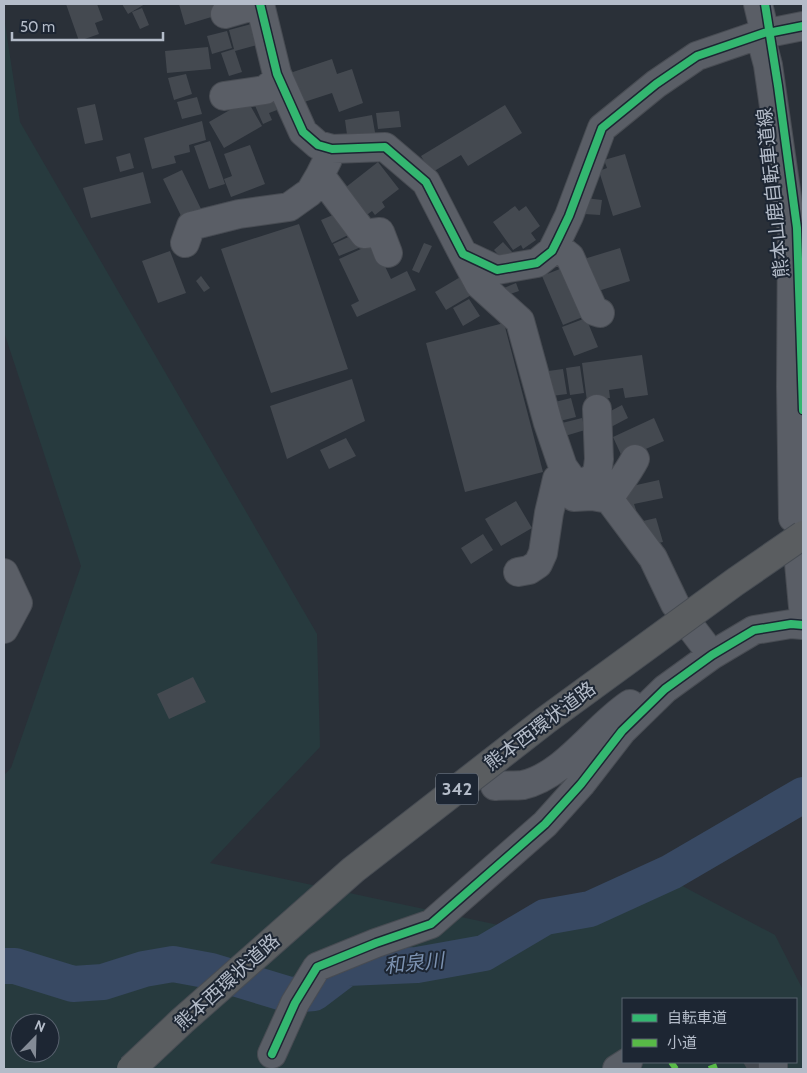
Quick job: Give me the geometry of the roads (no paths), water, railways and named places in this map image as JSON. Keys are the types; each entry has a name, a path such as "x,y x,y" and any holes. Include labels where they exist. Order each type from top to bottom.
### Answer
{"highway":[{"name":"熊本西環状道路","path":"131,1069 353,870 546,720 736,582 798,527"}],"street":[{"path":"225,14 260,4 279,78 303,132 318,145 332,148 385,147 426,182 479,284 520,321 560,473 574,497 592,496 609,500 654,558 676,604"},
{"path":"758,4 766,33 768,65 792,232 791,388 798,527"},
{"path":"463,254 497,270 537,263 552,251 569,216 602,128 656,84 697,56 766,33 803,26"},
{"path":"224,96 265,90 279,78"},
{"path":"185,243 191,226 240,214 289,207 310,192 332,148"},
{"path":"320,175 364,234 380,232 388,253"},
{"path":"555,245 570,257 594,311 600,313"},
{"path":"560,473 572,481 586,482 597,475 599,459 597,409"},
{"path":"609,500 635,459"},
{"path":"518,572 529,570 538,564 543,552 549,512 560,473"},
{"path":"800,563 803,607"},
{"path":"4,573 18,604 4,629"},
{"path":"272,1054 295,1003 317,967 376,943 431,924 545,824 582,784 622,731 665,689 712,655 754,630 791,624 803,625"},
{"path":"693,630 712,655"},
{"path":"496,786 523,784 546,775 568,758 616,713 641,697 665,689"}],"waterway":[{"name":"和泉川","path":"4,966 15,966 73,984 103,982 144,969 173,964 211,971 290,995 314,993 347,968 417,965 484,953 545,917 590,909 671,872 803,795"}]}
